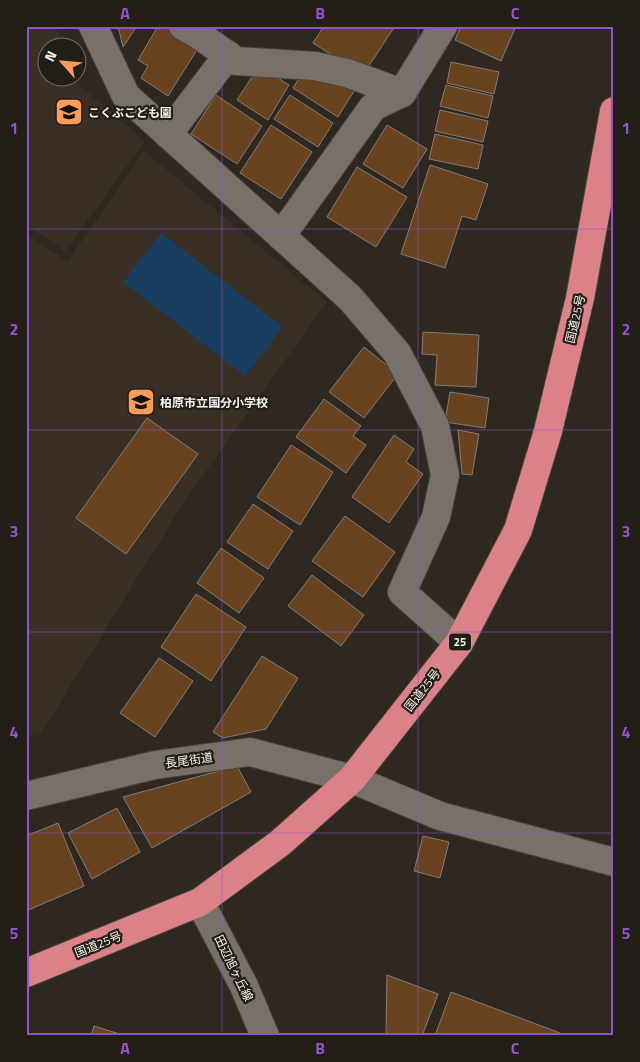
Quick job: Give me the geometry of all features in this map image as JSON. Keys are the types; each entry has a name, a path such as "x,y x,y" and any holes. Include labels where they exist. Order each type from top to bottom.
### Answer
{"highway":[{"name":"国道25号","path":"26,973 200,902 280,843 352,779 459,643 518,530 548,432 580,298 614,110"}],"street":[{"path":"93,26 126,96 350,298 397,353 435,426 444,475 436,517 402,592 459,643"},
{"path":"281,236 373,107 402,93 443,26"},
{"path":"191,31 236,62 315,66 347,73 402,93"},
{"path":"168,134 228,55"},
{"name":"長尾街道","path":"26,796 155,765 250,752 352,779 440,816 614,862"},
{"name":"田辺旭ヶ丘線","path":"200,902 244,986 265,1036"}],"shaded area":[{"name":"こくぶこども園","path":"26,26 55,26 60,38 38,38 38,88 83,88 145,141 65,251 26,225"},
{"name":"柏原市立国分小学校","path":"144,151 327,302 184,502 41,734 26,738 26,235 68,261"}],"water":[{"path":"161,233 283,327 245,376 123,282"}],"building":[{"path":"118,26 137,26 123,47"},
{"path":"158,26 169,26 200,45 168,96 141,78 148,66 138,60"},
{"path":"324,26 395,26 363,75 313,43"},
{"path":"461,26 516,26 501,61 455,40"},
{"path":"451,62 499,72 494,94 447,83"},
{"path":"259,66 289,85 268,120 237,100"},
{"path":"318,68 354,91 338,117 293,88 301,75 310,80"},
{"path":"446,85 493,96 488,118 440,106"},
{"path":"216,95 262,126 237,164 191,134"},
{"path":"290,95 333,123 318,147 274,119"},
{"path":"440,110 488,121 483,142 435,131"},
{"path":"271,125 312,152 281,199 240,173"},
{"path":"387,125 427,149 403,188 363,164"},
{"path":"435,134 483,145 478,169 429,159"},
{"path":"430,165 488,184 476,220 462,216 445,268 401,254"},
{"path":"357,167 407,197 376,247 327,217"},
{"path":"423,332 479,335 476,387 435,385 437,355 422,354"},
{"path":"364,347 398,374 364,418 329,392"},
{"path":"450,392 489,398 485,428 445,422"},
{"path":"324,399 361,426 353,436 366,445 346,473 296,437"},
{"path":"147,418 198,454 126,554 76,518"},
{"path":"458,430 479,434 472,475 462,474"},
{"path":"394,435 414,449 406,462 423,474 389,523 352,497"},
{"path":"291,445 333,472 300,525 257,497"},
{"path":"253,504 293,531 268,569 227,542"},
{"path":"345,516 395,552 363,597 312,561"},
{"path":"221,548 264,578 239,613 197,583"},
{"path":"312,575 364,615 341,646 288,606"},
{"path":"196,594 246,627 211,681 161,647"},
{"path":"262,656 298,678 266,729 223,738 213,732"},
{"path":"159,658 193,681 155,737 120,713"},
{"path":"237,766 251,792 152,848 123,797"},
{"path":"117,808 140,852 92,879 68,833"},
{"path":"58,823 84,886 26,911 26,836"},
{"path":"423,836 449,842 440,878 414,871"},
{"path":"387,975 438,994 422,1036 386,1036"},
{"path":"451,992 568,1036 435,1036"},
{"path":"94,1026 126,1036 91,1036"}],"place":[{"name":"こくぶこども園","path":"69,112"},
{"name":"柏原市立国分小学校","path":"141,402"}]}
